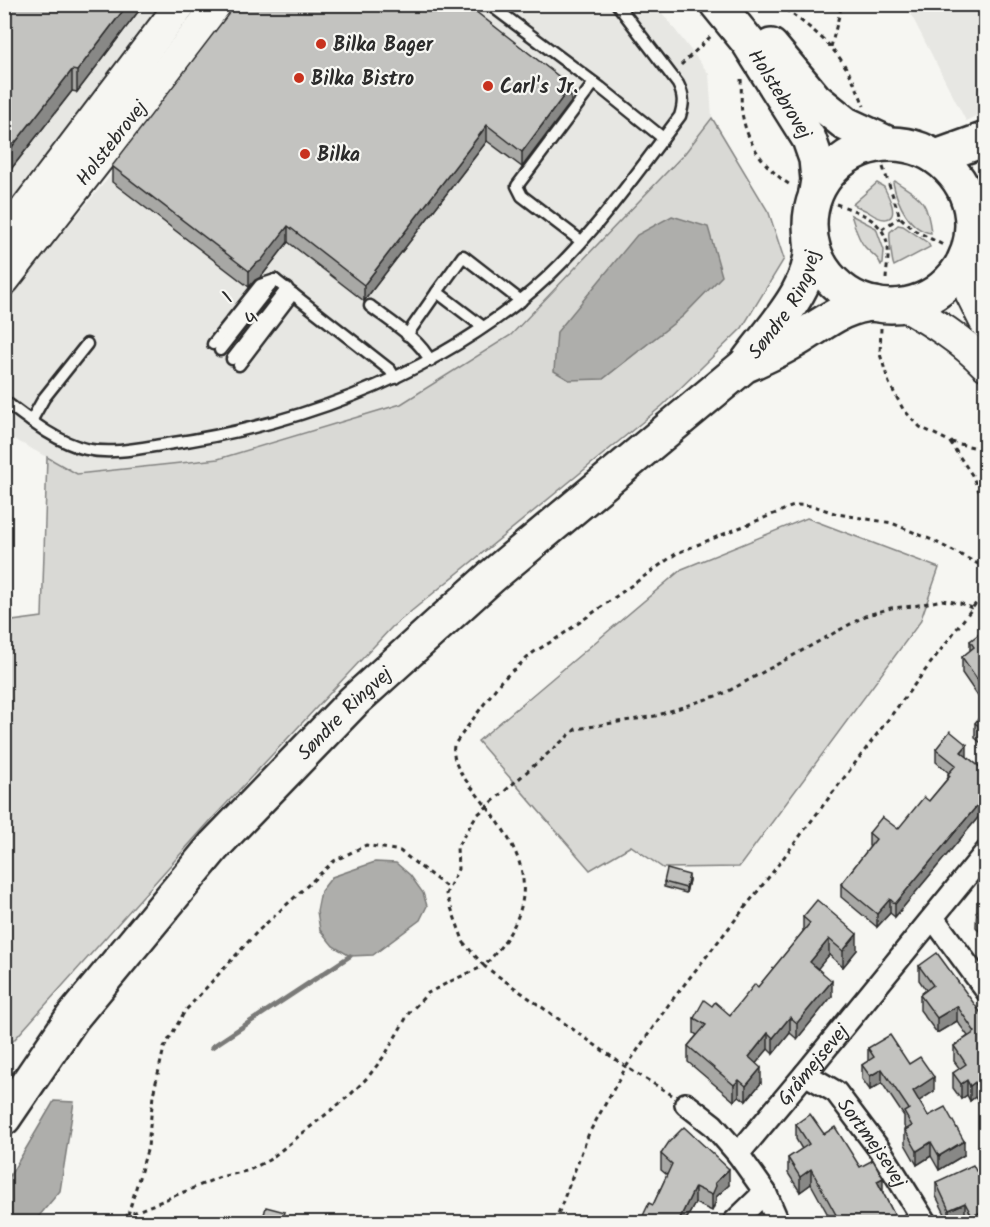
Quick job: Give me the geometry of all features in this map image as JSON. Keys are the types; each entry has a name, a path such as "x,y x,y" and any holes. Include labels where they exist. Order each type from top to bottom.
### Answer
{"main road":[{"name":"Holstebrovej","path":"737,4 815,99 885,155"},
{"name":"Holstebrovej","path":"715,19 748,42 809,138 816,159 818,180 816,195"},
{"path":"936,157 986,139"},
{"path":"816,195 830,170 845,158 862,149 885,155 912,146 936,157 955,175 962,186 971,211 960,247"},
{"path":"960,247 981,195 986,190"},
{"name":"Søndre Ringvej","path":"4,1118 72,1018 214,846 354,701 490,577 744,366 791,304 804,282 812,260 810,215 816,195"},
{"path":"811,238 818,261 832,281 852,296 886,304"},
{"name":"Søndre Ringvej","path":"744,366 792,343 840,312 861,304 916,302 940,289 950,280 960,247"}],"street":[{"name":"Holstebrovej","path":"4,237 181,4"},
{"name":"Holstebrovej","path":"4,280 219,4"},
{"path":"960,247 971,294 986,324"},
{"path":"886,304 943,327 971,349 986,365"},
{"name":"Gråmejsevej","path":"738,1154 986,852"},
{"path":"933,918 986,990"},
{"name":"Sortmejsevej","path":"805,1074 837,1092 882,1153 926,1222"},
{"path":"686,1104 713,1125 738,1154 765,1192 778,1222"},
{"path":"734,1222 765,1192"}],"lane":[{"path":"170,67 174,46 206,4"},
{"path":"489,4 663,138"},
{"path":"4,401 63,440 83,448 99,451 205,438 320,408 395,378 430,361 483,327 520,301 552,273 630,182 680,116 684,95 672,74 617,4"},
{"path":"581,241 522,196 517,186 594,83"},
{"path":"406,335 463,256 520,301"},
{"path":"216,347 275,280 390,370 395,378"},
{"name":"4","path":"235,362 290,291"},
{"path":"437,292 483,327"},
{"path":"370,306 427,354 430,361"},
{"path":"31,421 44,398 87,344"},
{"path":"4,411 31,421"}],"path":[{"path":"778,4 822,37 841,58 856,84 864,106"},
{"path":"831,47 842,4"},
{"path":"672,74 715,19"},
{"path":"741,78 742,117 752,145 782,180 868,217 882,229 888,248 886,304 880,354 889,383 903,409 920,427 949,441 986,450"},
{"path":"885,155 900,217 914,230 960,247"},
{"path":"882,229 900,217"},
{"path":"949,441 972,475 986,507"},
{"path":"117,1222 128,1215 220,1178 247,1171 269,1160 349,1096 368,1077 385,1055 409,1013 428,993 484,966 510,936 524,899 524,877 518,856 506,831 464,778 456,765 453,754 454,744 459,735 501,681 534,652 559,637 677,553 786,507 805,504 837,514 892,523 932,540 986,568"},
{"path":"555,1222 589,1133 626,1067 669,1004 772,873 986,590"},
{"path":"686,1104 626,1067 484,966 464,943 446,894 458,869 458,847 476,816 549,750 576,729 655,716 725,693 865,616 891,608 942,600 972,608"},
{"path":"128,1215 148,1147 153,1095 164,1048 185,1011 258,931 334,861 366,845 400,851 448,888"}],"shaded area":[{"path":"5,5 164,5 5,217"},
{"path":"254,5 656,5 709,74 712,118 685,153 511,335 401,404 218,459 77,474 5,434 5,301"},
{"path":"906,5 985,5 985,111 966,121"},
{"path":"712,118 769,213 784,259 742,328 662,406 392,627 210,821 5,1050 5,622 42,617 47,457 77,474 218,459 401,404 511,335 685,153","holes":["721,276 683,316 603,379"]},
{"path":"895,181 922,201 931,233 916,227 905,214 895,190 893,183"},
{"path":"877,183 884,187 892,206 892,216 886,219 853,204"},
{"path":"851,215 876,228 884,250 883,264 881,265 862,243"},
{"path":"672,216 708,227 722,276 683,316 603,379 569,380 554,371 557,332 637,235"},
{"path":"898,225 928,243 930,247 894,266 890,232"},
{"path":"807,518 939,568 920,622 739,867 663,868 631,846 590,870 478,741 682,569"},
{"path":"375,862 396,863 410,875 423,893 427,906 420,920 373,955 350,956 333,946 320,930 317,911 321,891 332,877"},
{"path":"54,1101 74,1102 60,1191 34,1222 5,1222 5,1184"}],"building":[{"path":"4,4 128,4 77,71 72,70 4,157"},
{"name":"Bilka","path":"236,4 466,4 571,86 522,152 487,125 364,285 288,226 261,261 249,271 112,166"},
{"path":"983,631 986,635 986,692 962,657 974,647 970,641"},
{"path":"986,710 986,731 975,723"},
{"path":"950,731 967,745 961,752 986,772 986,795 895,904 890,899 877,914 841,884 876,839 869,833 882,817 898,829 924,797 929,801 950,776 948,774 956,765 936,749"},
{"path":"667,869 689,875 686,888 664,882"},
{"path":"986,896 986,925 976,912 981,908 977,902"},
{"path":"817,900 857,934 843,951 829,939 810,962 832,981 797,1023 790,1017 773,1038 768,1033 749,1057 761,1068 746,1086 739,1080 734,1085 688,1046 706,1025 694,1018 704,1000 712,1006 715,1002 730,1015 755,984 758,987 810,923 803,917"},
{"path":"937,953 986,1020 986,1099 975,1082 970,1086 967,1080 961,1084 953,1073 966,1064 954,1046 975,1032 957,1006 937,1018 920,995 933,985 919,966"},
{"path":"890,1035 909,1064 920,1057 934,1077 913,1091 928,1116 945,1107 964,1141 939,1156 931,1142 917,1151 905,1130 912,1126 904,1112 909,1109 882,1069 870,1076 862,1065 874,1057 868,1048"},
{"path":"810,1114 824,1134 835,1127 860,1167 873,1160 883,1178 877,1181 898,1222 840,1222 811,1169 800,1177 788,1158 809,1144 796,1124"},
{"path":"684,1127 729,1169 715,1183 712,1195 695,1187 678,1222 641,1220 649,1203 653,1205 672,1164 661,1154"},
{"path":"973,1165 976,1171 981,1168 986,1178 986,1210 972,1216 965,1203 949,1210 936,1182"},
{"path":"266,1207 285,1212 282,1222 262,1222"}],"waterway":[{"path":"212,1047 350,956"}],"place":[{"name":"Bilka Bager","path":"321,44"},
{"name":"Bilka Bistro","path":"299,78"},
{"name":"Carl's Jr.","path":"488,86"},
{"name":"Bilka","path":"305,154"}]}
